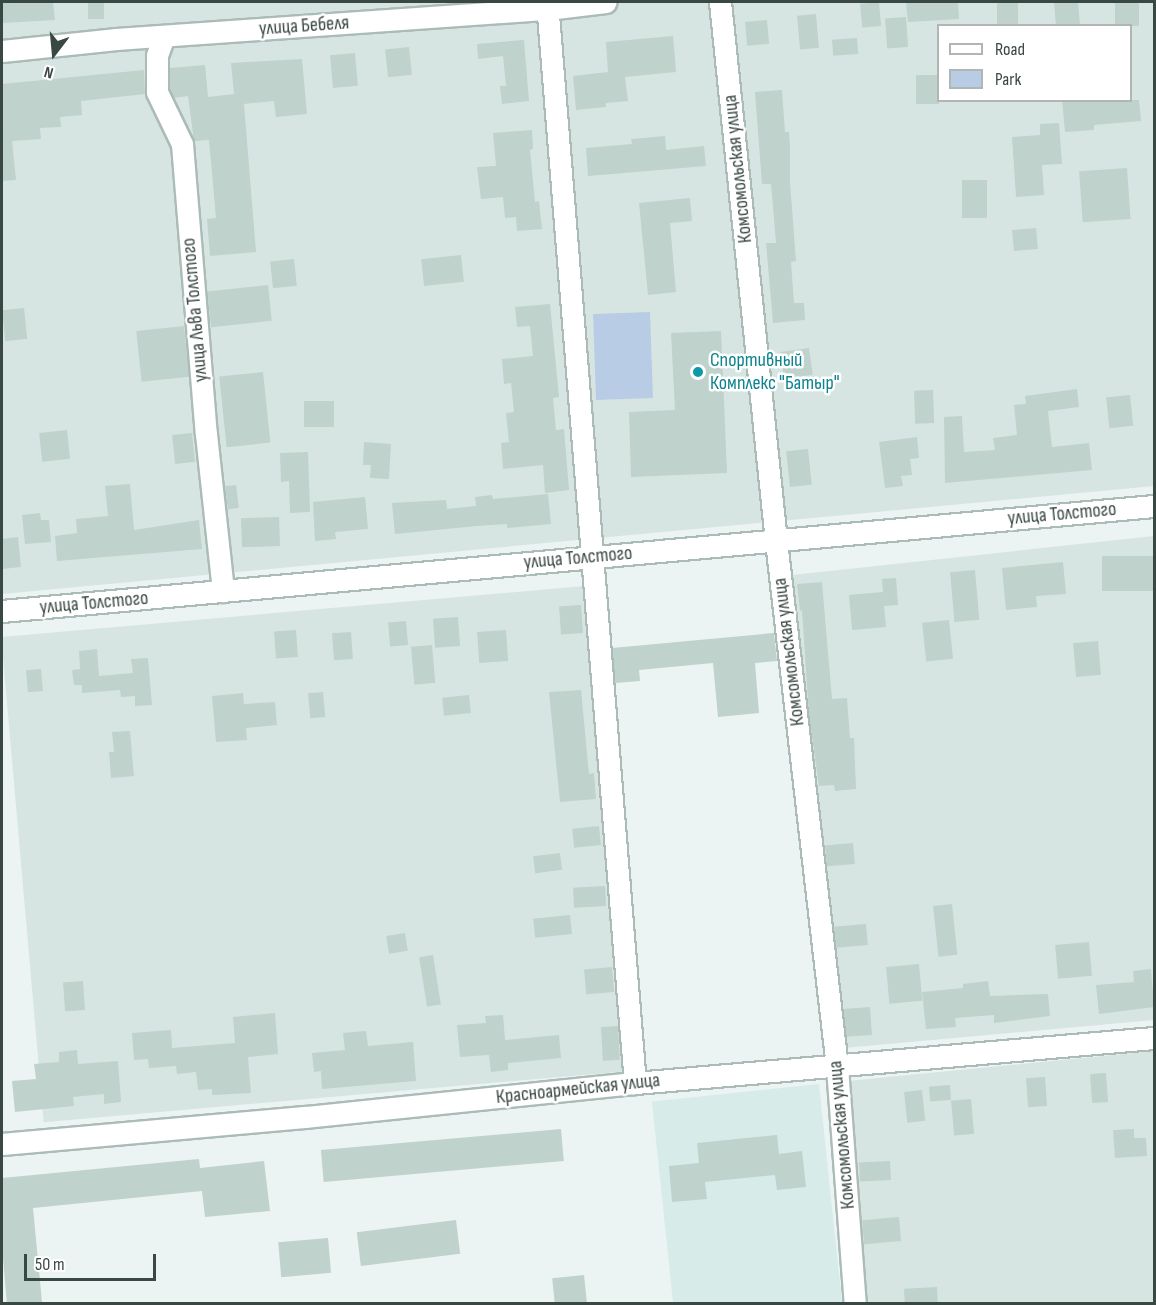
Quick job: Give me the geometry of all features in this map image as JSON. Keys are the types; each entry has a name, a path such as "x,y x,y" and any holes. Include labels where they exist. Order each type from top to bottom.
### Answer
{"street":[{"name":"улица Бебеля","path":"2,51 164,36 606,2"},
{"name":"Комсомольская улица","path":"720,2 776,541 837,1067 855,1304"},
{"path":"547,5 635,1083"},
{"name":"улица Льва Толстого","path":"164,36 157,55 157,92 182,144 206,434 223,591"},
{"name":"улица Толстого","path":"2,611 1155,506"},
{"name":"Красноармейская улица","path":"2,1144 305,1117 635,1083 1155,1038"}],"shaded area":[{"path":"2,2 1154,2 1154,486 2,594"},
{"path":"1154,536 1154,1020 844,1048 792,575"},
{"path":"584,586 626,1071 44,1122 2,637"},
{"path":"1154,1051 1154,1303 865,1303 847,1081"},
{"path":"819,1084 842,1303 673,1304 652,1102"}],"green space":[{"path":"650,312 653,398 596,400 593,314"}],"building":[{"path":"2,2 53,2 55,20 2,23"},
{"path":"88,2 104,2 104,19 88,19"},
{"path":"879,2 881,26 862,28 860,4"},
{"path":"906,2 958,2 959,19 908,22"},
{"path":"997,2 1018,2 1018,24 997,24"},
{"path":"1054,2 1078,2 1080,24 1056,24"},
{"path":"1115,2 1139,2 1139,26 1115,24"},
{"path":"816,14 819,48 800,50 797,16"},
{"path":"906,17 908,47 887,48 885,18"},
{"path":"767,20 769,44 747,46 745,22"},
{"path":"673,36 676,72 625,77 628,101 606,103 606,107 576,110 573,76 608,72 606,42"},
{"path":"857,38 858,54 833,56 832,40"},
{"path":"524,40 529,101 502,104 500,86 506,86 503,56 478,59 477,44"},
{"path":"409,47 412,75 388,77 385,50"},
{"path":"355,53 358,86 333,88 330,55"},
{"path":"302,59 307,114 276,117 274,101 244,104 256,252 210,256 207,219 216,218 209,140 194,141 188,96 174,98 170,89 170,68 205,65 208,97 234,94 231,63"},
{"path":"144,70 145,94 81,101 82,115 60,117 61,127 40,128 41,139 12,141 16,180 2,181 2,84"},
{"path":"916,75 937,75 937,102 939,104 916,104"},
{"path":"782,90 785,132 789,132 790,149 796,261 791,262 794,303 804,303 805,320 773,323 766,243 776,243 771,184 762,184 755,92"},
{"path":"1132,100 1139,100 1141,121 1094,125 1094,130 1065,132 1062,102 1132,102"},
{"path":"1059,123 1062,164 1042,165 1044,195 1016,197 1012,137 1040,135 1040,124"},
{"path":"532,130 533,149 530,150 535,202 539,201 542,229 517,231 516,217 505,218 503,197 481,199 477,167 496,166 493,133"},
{"path":"665,136 666,150 704,146 706,166 588,176 586,148 632,144 631,139"},
{"path":"1127,168 1131,219 1083,222 1079,171"},
{"path":"962,180 987,180 987,218 962,218"},
{"path":"690,198 692,221 670,223 676,292 648,295 639,203"},
{"path":"1036,228 1038,249 1014,251 1012,230"},
{"path":"461,255 464,282 424,286 421,259"},
{"path":"294,259 297,286 273,288 270,262"},
{"path":"268,285 272,321 211,327 207,291"},
{"path":"550,304 559,397 553,398 556,430 564,429 569,490 545,493 543,465 503,469 501,443 509,442 506,413 514,412 511,383 504,384 502,359 533,356 530,326 517,327 515,307"},
{"path":"24,308 27,339 5,341 2,310"},
{"path":"184,326 189,377 142,382 136,331"},
{"name":"Спортивный Комплекс \"Батыр\"","path":"721,331 727,473 631,477 629,412 675,410 671,333"},
{"path":"809,348 813,375 784,379 780,352"},
{"path":"263,372 270,443 227,447 219,377"},
{"path":"1077,389 1079,407 1048,411 1052,447 1089,443 1092,470 945,483 944,417 962,416 964,452 995,450 993,438 1017,435 1014,405 1026,404 1025,396"},
{"path":"933,390 934,423 915,424 914,391"},
{"path":"1130,395 1133,426 1109,428 1106,398"},
{"path":"304,401 334,401 334,427 304,427"},
{"path":"67,430 70,459 42,462 39,433"},
{"path":"192,433 195,462 175,464 172,435"},
{"path":"917,437 919,458 910,459 912,475 901,476 903,486 885,488 879,442"},
{"path":"364,442 391,444 389,479 370,478 371,465 363,465"},
{"path":"808,449 812,485 790,487 786,451"},
{"path":"308,452 310,512 290,513 289,481 281,482 280,453"},
{"path":"130,484 134,530 199,520 202,549 57,561 55,536 77,533 76,519 108,516 105,486"},
{"path":"236,485 239,508 228,509 225,486"},
{"path":"548,494 551,524 507,528 507,524 395,534 392,503 446,500 447,509 476,506 475,497 492,495 493,499"},
{"path":"365,497 368,529 335,532 336,539 315,541 313,502"},
{"path":"40,513 41,520 49,520 51,542 25,544 22,515"},
{"path":"279,517 280,546 242,547 241,518"},
{"path":"18,537 21,567 2,569 2,539"},
{"path":"1102,556 1154,556 1154,591 1102,591"},
{"path":"1063,562 1066,594 1036,596 1037,607 1006,610 1002,568"},
{"path":"975,570 979,620 954,622 950,572"},
{"path":"896,578 898,605 884,606 886,627 852,630 849,595 883,592 882,579"},
{"path":"822,582 832,699 847,698 850,738 854,738 856,789 835,791 834,785 819,786 809,715 802,610 800,611 797,584"},
{"path":"581,605 583,633 561,634 559,607"},
{"path":"458,617 460,646 435,648 433,619"},
{"path":"949,620 953,659 926,662 922,623"},
{"path":"406,621 408,645 390,646 388,623"},
{"path":"296,630 298,657 276,658 274,632"},
{"path":"506,630 508,661 479,663 477,632"},
{"path":"351,632 353,659 334,660 332,633"},
{"path":"774,633 777,661 755,663 759,713 718,717 713,663 639,670 640,681 615,683 612,648"},
{"path":"1098,641 1101,675 1076,677 1073,643"},
{"path":"432,645 435,683 414,685 411,647"},
{"path":"97,649 99,676 133,673 131,659 148,658 152,705 135,706 135,696 121,697 120,690 82,693 82,685 74,685 72,670 80,669 79,651"},
{"path":"41,669 43,691 28,692 26,670"},
{"path":"581,690 589,774 594,773 596,799 560,802 549,692"},
{"path":"323,692 325,717 310,718 308,693"},
{"path":"243,693 244,704 275,702 277,725 246,728 247,740 216,742 212,696"},
{"path":"469,695 471,713 444,716 442,698"},
{"path":"130,731 134,776 111,778 109,752 114,752 112,732"},
{"path":"599,826 601,845 574,848 572,829"},
{"path":"853,843 855,864 827,866 825,845"},
{"path":"560,853 562,870 535,873 533,856"},
{"path":"605,886 606,906 574,908 573,888"},
{"path":"952,904 957,955 938,957 933,906"},
{"path":"570,915 572,934 535,938 533,919"},
{"path":"866,924 868,945 836,948 834,927"},
{"path":"405,933 408,951 389,954 386,936"},
{"path":"1089,942 1092,976 1058,979 1055,945"},
{"path":"433,955 441,1004 427,1007 419,957"},
{"path":"919,964 922,1001 889,1004 886,967"},
{"path":"612,967 614,992 586,994 584,969"},
{"path":"1151,969 1154,1007 1099,1014 1096,985 1134,982 1133,971"},
{"path":"83,981 85,1010 65,1011 63,982"},
{"path":"988,981 990,996 1048,994 1050,1016 994,1023 994,1015 955,1018 956,1027 926,1029 922,992 963,988 963,984"},
{"path":"870,1007 872,1035 845,1037 843,1009"},
{"path":"275,1013 278,1054 248,1057 251,1093 212,1095 212,1089 198,1090 196,1072 177,1074 176,1066 149,1068 148,1059 134,1060 132,1033 171,1030 172,1048 235,1043 233,1017"},
{"path":"503,1015 505,1040 559,1035 561,1058 508,1063 508,1070 491,1072 489,1055 460,1057 457,1025 486,1023 485,1016"},
{"path":"618,1026 620,1060 603,1061 601,1027"},
{"path":"366,1031 368,1046 413,1042 416,1081 322,1089 321,1071 314,1072 312,1053 345,1050 343,1033"},
{"path":"77,1050 78,1064 118,1061 121,1102 104,1104 104,1094 73,1097 74,1106 15,1112 12,1081 36,1079 34,1064 59,1062 59,1052"},
{"path":"1106,1073 1108,1102 1092,1103 1090,1074"},
{"path":"1045,1077 1047,1106 1028,1107 1026,1078"},
{"path":"950,1085 951,1100 930,1101 929,1086"},
{"path":"922,1090 925,1121 907,1123 904,1092"},
{"path":"971,1099 974,1134 954,1136 951,1101"},
{"path":"561,1129 564,1161 324,1182 321,1150"},
{"path":"1134,1129 1134,1138 1146,1138 1147,1156 1115,1158 1113,1130"},
{"path":"777,1135 779,1154 802,1151 806,1187 777,1190 775,1175 705,1182 707,1199 672,1202 669,1166 699,1163 697,1143"},
{"path":"199,1159 200,1168 264,1161 270,1211 205,1217 202,1191 33,1208 42,1302 7,1304 2,1246 2,1178"},
{"path":"890,1161 891,1180 860,1182 859,1163"},
{"path":"899,1217 901,1241 864,1244 862,1220"},
{"path":"456,1220 460,1254 361,1266 357,1232"},
{"path":"328,1238 331,1273 281,1277 278,1242"},
{"path":"584,1275 587,1304 555,1304 552,1278"},
{"path":"937,1287 938,1304 905,1304 904,1289"}],"place":[{"name":"Спортивный Комплекс \"Батыр\"","path":"698,372"}]}
